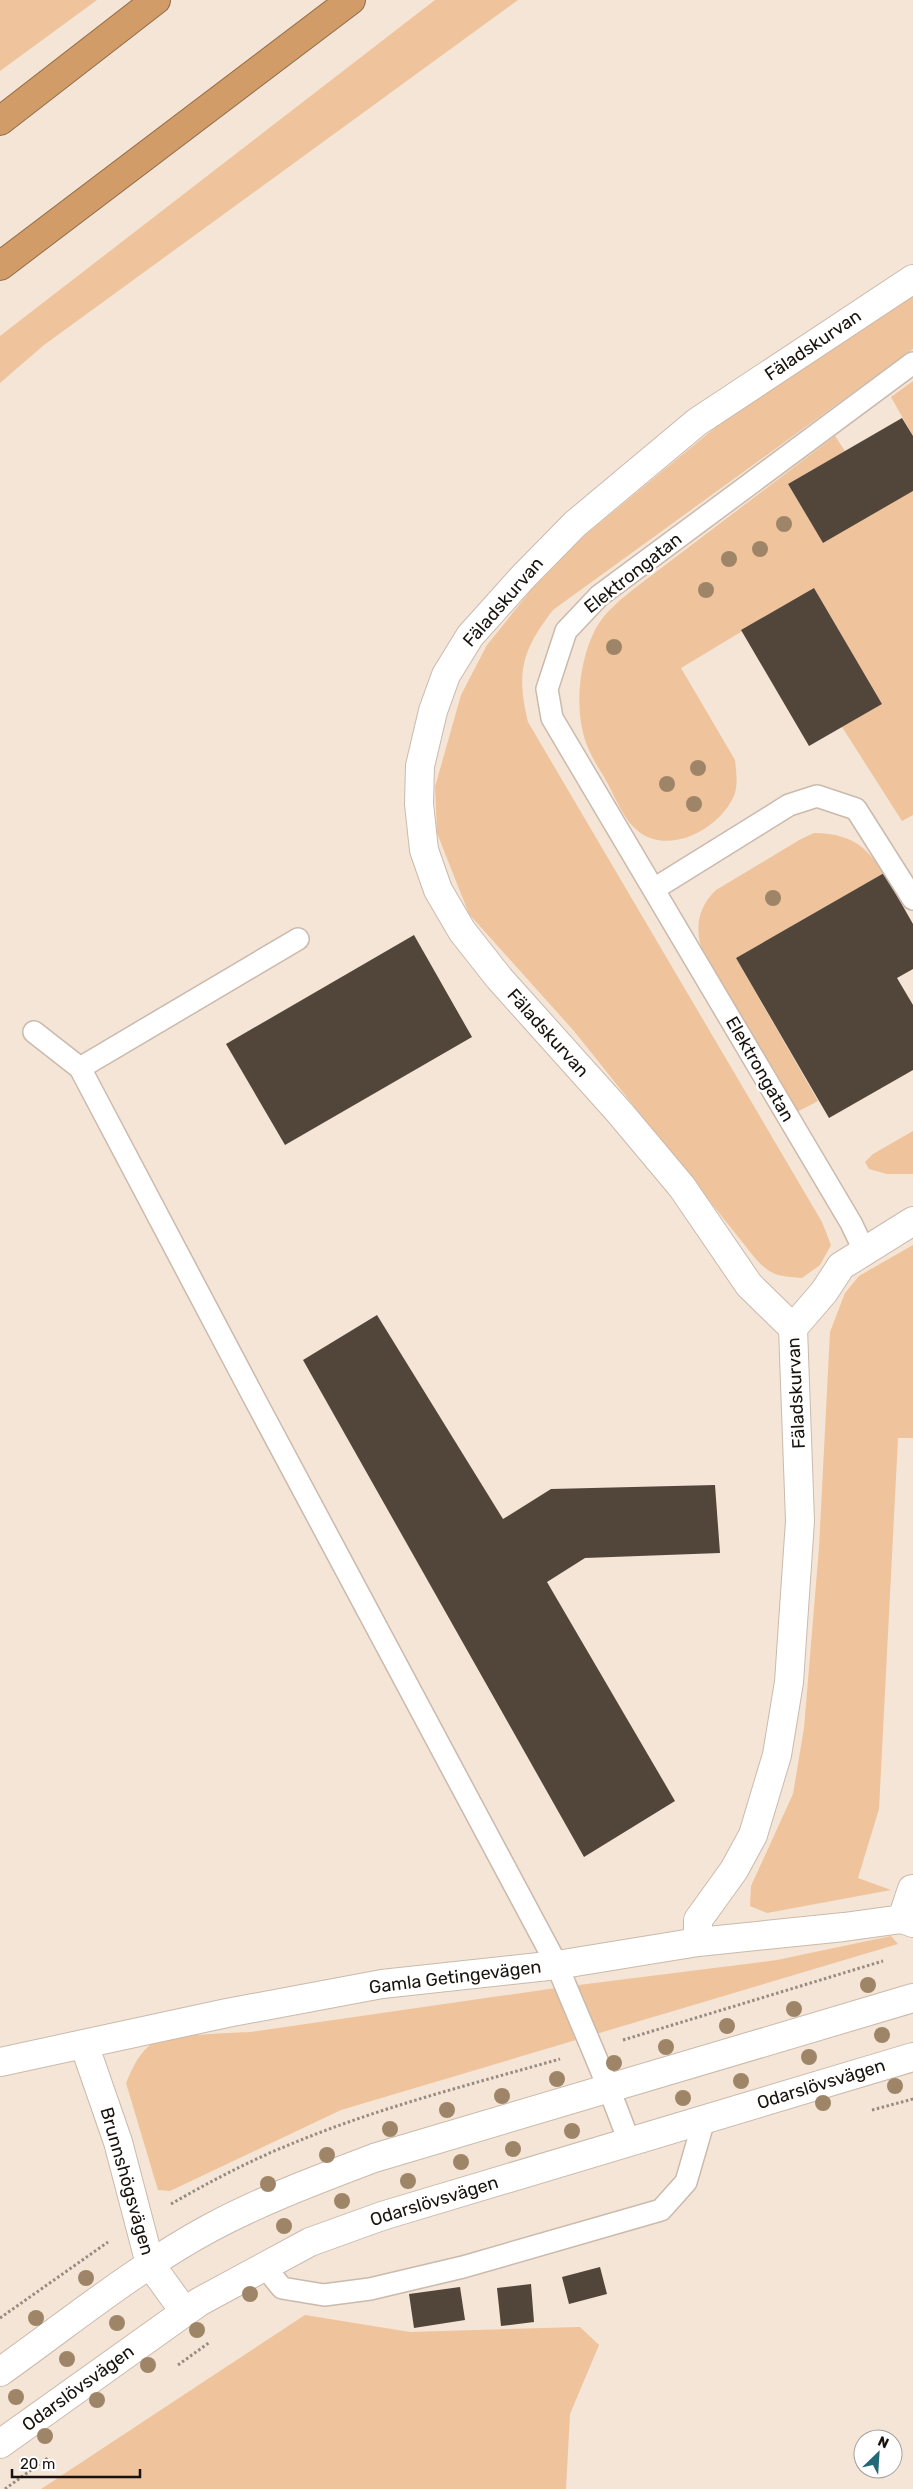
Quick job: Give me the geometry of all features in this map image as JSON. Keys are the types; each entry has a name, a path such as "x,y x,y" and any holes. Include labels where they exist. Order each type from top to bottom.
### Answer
{"highway":[{"path":"0,121 156,0"},
{"path":"0,266 351,0"}],"street":[{"name":"Fäladskurvan","path":"698,1942 698,1920 734,1870 753,1835 777,1755 789,1682 800,1520 793,1328 749,1285 682,1187 620,1113 499,978 462,931 438,890 424,850 419,804 420,766 433,711 446,675 470,636 522,578 575,524 697,422 913,278"},
{"path":"793,1328 824,1292 841,1266 913,1221"},
{"path":"908,1921 912,1889"},
{"name":"Gamla Getingevägen","path":"0,2062 227,2012 382,1984 557,1965 698,1942 908,1921"},
{"path":"0,2372 150,2264 210,2228 262,2203 374,2158 913,1998"},
{"name":"Brunnshögsvägen","path":"84,2044 118,2142 135,2208 141,2221 150,2264 184,2311"},
{"name":"Odarslövsvägen","path":"0,2444 184,2311 310,2242 382,2216 913,2057"}],"lane":[{"name":"Elektrongatan","path":"864,1250 851,1224 654,889 568,748 552,718 547,688 566,631 599,596 913,363"},
{"path":"654,889 790,805 817,796 856,809 913,899"},
{"path":"80,1068 298,938"},
{"path":"34,1032 80,1068 557,1965 591,2050 610,2088 629,2142"},
{"path":"264,2267 282,2288 324,2295 370,2289 463,2267 661,2210 686,2182 704,2120"}],"path":[{"path":"0,2318 141,2221"}],"shaded area":[{"path":"0,0 97,0 0,71"},
{"path":"435,0 518,0 44,345 0,383 0,336"},
{"path":"913,292 913,349 553,610 534,637 524,662 522,675 522,689 528,722 822,1222 831,1245 820,1265 802,1278 787,1277 771,1272 755,1258 574,1031 469,914 437,833 435,787 461,695 487,645 532,589 584,536 756,394"},
{"path":"913,381 913,436 891,397"},
{"path":"835,436 845,451 788,484 823,543 913,491 913,815 902,821 842,727 882,704 814,588 681,668 735,760 736,789 729,805 707,827 680,839 665,841 651,838 638,831 624,815 593,759 584,736 579,705 580,689 585,656 596,628 609,611 630,592"},
{"path":"814,833 847,838 855,842 870,855 884,873 736,958 818,1101 797,1112 701,947 698,931 702,909 716,890"},
{"path":"913,1131 913,1174 887,1174 869,1169 865,1162 873,1154"},
{"path":"913,1245 913,1438 898,1438 879,1809 858,1878 891,1890 767,1913 750,1906 751,1886 793,1794 804,1728 819,1548 830,1332 845,1293 859,1276"},
{"path":"891,1936 898,1944 341,2110 170,2191 158,2190 126,2083 140,2055 154,2042 161,2040 185,2036 250,2032 563,1987 777,1960"},
{"path":"305,2315 410,2332 580,2327 599,2345 570,2414 566,2489 41,2489"}],"building":[{"path":"902,418 913,436 913,491 823,543 788,484"},
{"path":"814,588 882,704 809,746 741,630"},
{"path":"884,873 913,924 913,969 897,978 913,1005 913,1070 829,1118 736,958"},
{"path":"414,935 472,1037 285,1145 226,1044"},
{"path":"377,1315 503,1519 551,1489 715,1485 720,1553 585,1558 547,1582 675,1801 584,1857 303,1360"},
{"path":"600,2267 607,2294 569,2304 562,2277"},
{"path":"531,2284 534,2322 501,2326 497,2288"},
{"path":"460,2287 465,2320 414,2328 409,2294"}]}
